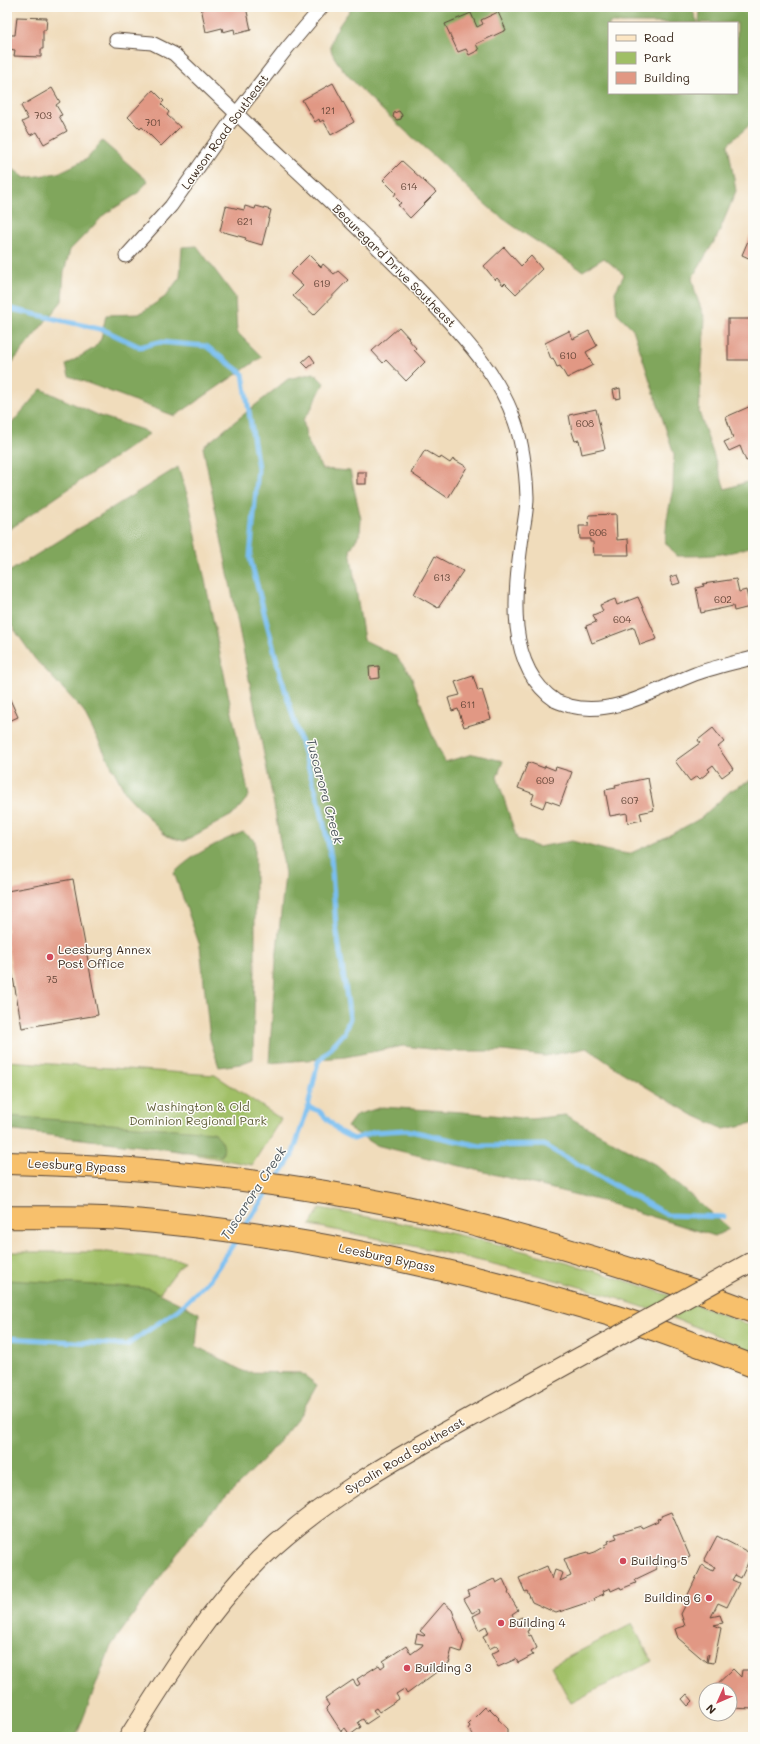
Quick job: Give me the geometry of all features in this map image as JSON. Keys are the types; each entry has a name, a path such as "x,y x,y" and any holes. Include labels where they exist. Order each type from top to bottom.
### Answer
{"highway":[{"name":"Leesburg Bypass","path":"7,1163 78,1165 207,1175 264,1182 398,1205 564,1248 676,1283 753,1312"},
{"name":"Leesburg Bypass","path":"7,1217 120,1219 166,1223 296,1240 406,1261 599,1311 753,1366"}],"main road":[{"name":"Sycolin Road Southeast","path":"129,1737 196,1633 259,1560 302,1522 355,1484 416,1448 753,1261"}],"street":[{"name":"Lawson Road Southeast","path":"126,256 171,206 236,114 288,47 322,7"},
{"name":"Beauregard Drive Southeast","path":"116,40 152,43 174,54 402,271 456,329 485,365 502,393 515,422 523,456 527,498 516,598 519,640 531,674 541,687 558,702 581,708 599,708 623,704 711,668 753,658"}],"green space":[{"path":"352,7 691,7 698,22 608,22 608,94 738,94 738,22 699,22 700,7 753,7 753,122 728,144 736,191 717,237 692,278 696,295 705,319 699,412 725,489 753,480 753,545 744,549 725,553 677,556 665,542 667,519 673,488 674,454 633,329 617,313 615,292 624,275 604,258 583,271 512,225 479,199 363,91 336,60 331,49 331,44 332,38"},
{"path":"102,141 148,181 137,194 105,214 70,250 64,272 62,301 7,369 7,161 12,168 25,178 58,173 87,159"},
{"path":"197,246 235,297 237,332 262,357 175,416 69,376 66,365 94,348 101,339 106,315 139,314 165,297 180,277 182,247"},
{"path":"314,373 324,383 310,411 303,420 307,440 322,469 350,471 361,519 360,533 350,550 364,640 395,655 411,675 431,732 445,762 473,754 503,761 497,777 517,839 538,847 572,841 609,851 629,854 668,836 701,818 730,791 753,779 753,1123 724,1129 691,1114 620,1071 587,1048 545,1056 503,1051 447,1051 403,1046 345,1057 269,1063 276,960 285,874 274,805 203,447 288,379"},
{"path":"41,389 100,416 143,430 149,434 7,531 7,429"},
{"path":"178,467 188,497 249,796 234,814 184,841 166,836 126,794 82,709 35,659 7,619 7,573"},
{"path":"243,832 255,841 253,1059 240,1064 219,1067 210,1039 200,946 174,873 198,854"},
{"name":"Washington & Old Dominion Regional Park","path":"7,1061 215,1075 281,1119 252,1165 54,1128 7,1126"},
{"path":"382,1107 462,1112 531,1119 565,1115 656,1165 729,1229 715,1236 605,1202 376,1145 347,1127 356,1115"},
{"path":"7,1116 213,1132 219,1137 224,1149 222,1156 7,1130"},
{"path":"320,1208 421,1227 492,1243 568,1263 643,1286 753,1327 753,1352 646,1308 591,1290 480,1261 310,1225"},
{"path":"7,1252 108,1252 184,1261 141,1318 7,1311"},
{"path":"7,1280 148,1288 199,1313 196,1346 245,1372 301,1373 317,1385 300,1415 262,1461 197,1526 111,1646 76,1737 7,1737"},
{"path":"632,1624 652,1661 571,1703 551,1666"}],"building":[{"path":"201,7 246,7 251,30 235,34 234,29 223,32 222,28 206,32"},
{"path":"498,12 506,30 476,44 479,50 469,55 466,49 458,52 445,24 471,13 477,27 483,24 481,20"},
{"path":"17,17 47,18 46,30 43,30 43,49 41,49 41,57 14,56 15,50 8,49 9,35 15,35"},
{"path":"333,83 354,122 331,135 323,120 320,122 319,119 315,122 302,100"},
{"path":"52,88 60,102 56,105 62,115 59,116 67,131 44,144 37,132 30,135 22,122 28,119 21,106"},
{"path":"153,90 164,101 161,104 169,112 167,115 180,127 161,146 142,127 140,129 128,117"},
{"path":"399,111 402,115 401,119 397,120 393,117 394,113"},
{"path":"402,161 436,192 410,218 398,205 401,203 394,196 396,193 383,180"},
{"path":"226,206 244,210 245,206 255,209 256,206 271,210 262,245 245,240 246,238 220,231"},
{"path":"753,229 753,260 742,255"},
{"path":"504,247 521,266 531,256 542,269 516,294 505,283 503,285 497,278 495,280 484,266"},
{"path":"309,255 321,267 323,264 334,274 338,271 348,280 314,315 293,296 303,286 290,274"},
{"path":"728,319 753,319 753,360 728,360"},
{"path":"399,327 416,348 414,350 425,362 406,381 386,360 383,363 372,351"},
{"path":"569,331 573,339 589,331 597,346 586,352 593,365 567,378 560,366 557,367 553,358 551,359 545,343"},
{"path":"310,355 315,362 308,368 302,362"},
{"path":"620,388 621,398 615,399 613,390"},
{"path":"753,405 753,458 746,461 740,446 729,451 724,442 733,438 726,417"},
{"path":"596,409 605,449 582,454 579,440 575,441 572,432 569,415"},
{"path":"425,450 440,459 441,457 450,463 453,459 467,467 448,498 411,473"},
{"path":"357,472 366,472 366,484 357,484"},
{"path":"616,514 617,540 628,539 629,555 594,555 593,542 590,542 590,539 580,539 579,526 588,526 589,515"},
{"path":"435,556 463,571 438,608 414,594"},
{"path":"677,575 680,583 673,585 670,577"},
{"path":"736,579 739,592 746,590 750,607 734,611 733,606 701,613 696,588 704,586 703,584"},
{"path":"638,597 657,639 640,645 634,627 592,643 586,626 596,622 593,615 603,611 600,605 615,599 617,605"},
{"path":"379,666 380,678 370,679 369,667"},
{"path":"473,676 478,691 482,690 491,719 464,727 458,709 452,711 448,698 460,695 455,682"},
{"path":"7,693 18,717 7,722"},
{"path":"713,728 724,742 718,747 733,769 722,777 713,765 708,769 710,771 700,779 697,776 690,781 675,761 700,743 698,740"},
{"path":"528,762 544,768 545,766 555,770 556,767 572,772 560,805 546,800 543,808 531,803 534,794 518,788"},
{"path":"648,778 654,810 640,813 642,820 628,823 627,813 610,816 605,790 616,788 615,785"},
{"path":"73,879 98,1015 22,1028 7,943 7,891"},
{"name":"Building 5","path":"671,1512 690,1557 673,1564 665,1566 664,1563 655,1566 657,1569 634,1580 636,1583 611,1591 610,1588 603,1591 604,1594 594,1598 595,1600 556,1613 532,1602 527,1591 525,1592 519,1578 547,1566 552,1579 555,1570 563,1573 560,1581 571,1576 564,1559 588,1552 589,1554 595,1552 606,1546 605,1545 609,1543 608,1541 617,1538 615,1534 641,1526 642,1528 658,1521 657,1519 662,1518 661,1516"},
{"name":"Building 6","path":"717,1536 752,1554 741,1578 735,1575 732,1580 739,1583 727,1607 718,1603 711,1617 720,1615 723,1623 714,1625 721,1628 714,1663 707,1662 709,1654 707,1654 706,1662 678,1638 675,1629 685,1626 681,1614 687,1602 685,1601 702,1565 713,1571 715,1567 704,1561"},
{"name":"Building 4","path":"494,1579 496,1583 503,1579 509,1592 508,1593 518,1610 512,1614 515,1620 522,1617 529,1630 527,1631 529,1636 531,1635 537,1648 531,1652 533,1655 518,1663 516,1659 498,1667 491,1654 499,1650 497,1645 489,1649 483,1636 489,1633 486,1626 479,1630 473,1616 481,1612 480,1609 472,1613 464,1599 470,1596 468,1591"},
{"name":"Building 3","path":"444,1603 452,1610 464,1642 461,1652 452,1649 449,1660 450,1662 407,1694 404,1689 396,1694 399,1699 379,1712 376,1708 373,1710 378,1716 366,1724 363,1719 358,1722 361,1727 350,1735 345,1728 341,1731 326,1708 329,1705 325,1699 353,1680 357,1686 360,1684 357,1679 379,1665 381,1668 385,1665 383,1661 406,1646 411,1654 422,1646 423,1644 415,1643 417,1634 425,1635 420,1631"},
{"path":"733,1669 741,1677 742,1670 749,1670 749,1678 753,1673 753,1709 738,1708 738,1682 719,1682"},
{"path":"687,1694 693,1701 688,1706 682,1699"},
{"path":"485,1707 487,1710 489,1708 499,1718 498,1719 507,1729 507,1737 475,1737 468,1729 470,1726 468,1724"}],"waterway":[{"name":"Tuscarora Creek","path":"7,308 104,330 140,347 159,342 206,346 243,374 258,468 250,558 280,673 320,806 331,857 336,926 350,1018 344,1033 318,1062 308,1107 292,1156 277,1179"},
{"path":"308,1107 319,1111 340,1132 354,1139 374,1132 406,1130 480,1146 544,1145 667,1215 724,1217"},
{"name":"Tuscarora Creek","path":"244,1227 270,1189"},
{"name":"Tuscarora Creek","path":"7,1338 127,1345 179,1309 210,1279 238,1237"}],"place":[{"name":"Leesburg Annex Post Office","path":"50,957"},
{"name":"Building 5","path":"623,1561"},
{"name":"Building 6","path":"709,1598"},
{"name":"Building 4","path":"501,1623"},
{"name":"Building 3","path":"407,1668"}]}
